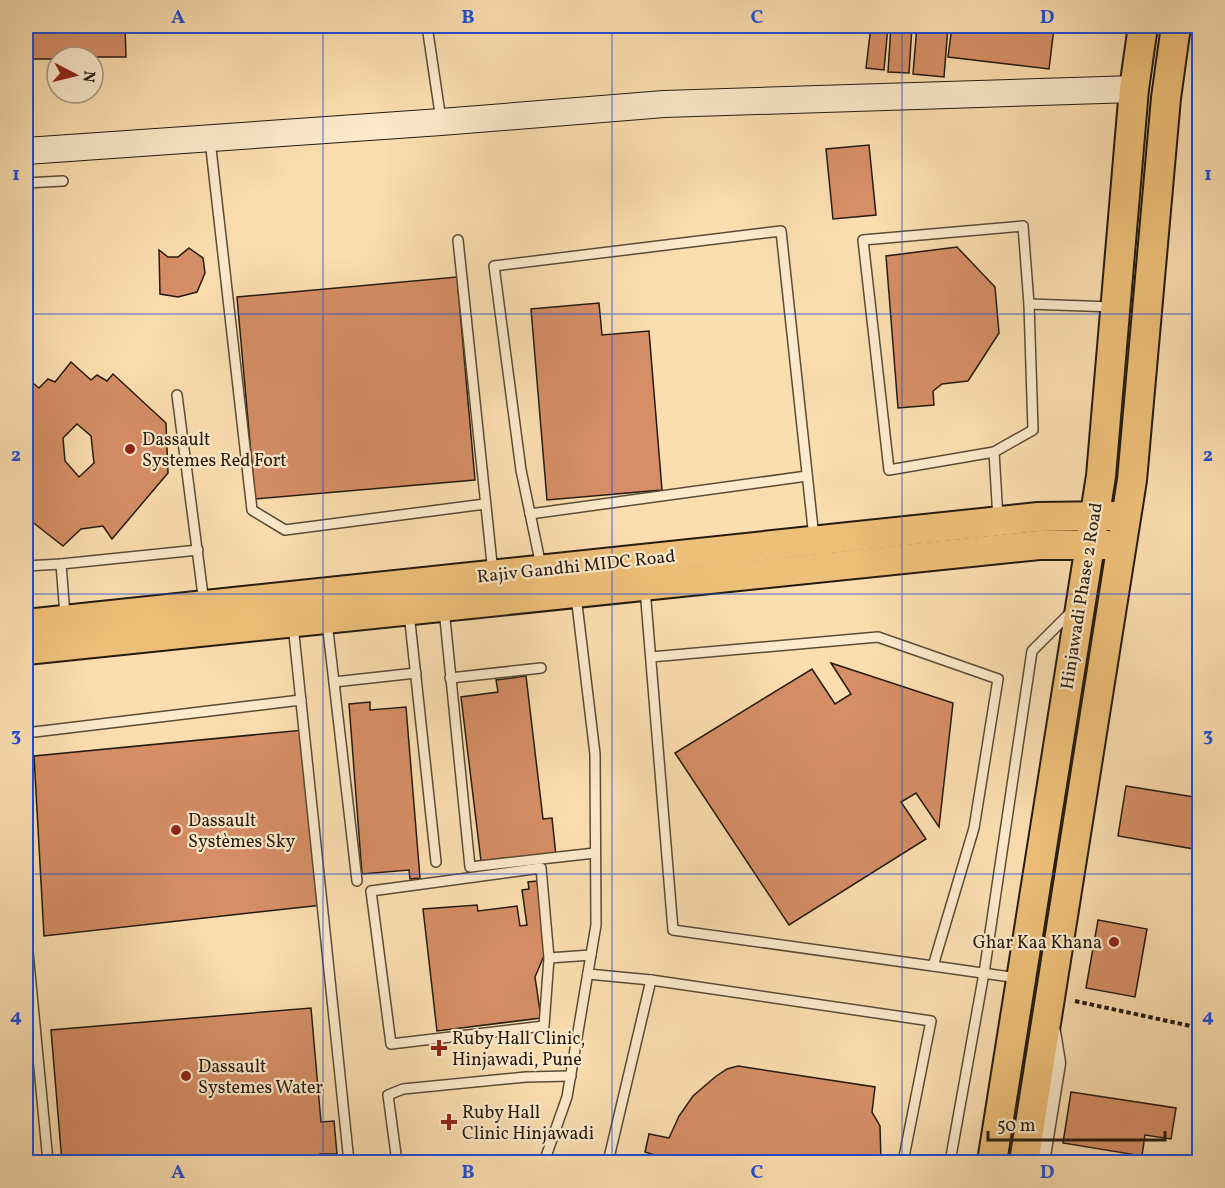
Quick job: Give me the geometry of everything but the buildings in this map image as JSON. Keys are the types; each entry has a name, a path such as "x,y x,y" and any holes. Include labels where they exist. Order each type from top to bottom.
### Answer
{"main road":[{"name":"Hinjawadi Phase 2 Road","path":"992,1162 1101,476 1134,89 1143,26"},
{"name":"Hinjawadi Phase 2 Road","path":"1024,1162 1132,480 1166,98 1176,26"},
{"name":"Rajiv Gandhi MIDC Road","path":"26,650 444,607 574,580 814,540 1038,516 1126,516"},
{"name":"Rajiv Gandhi MIDC Road","path":"26,624 542,570 574,580 644,586 1039,545 1122,545"}],"street":[{"path":"26,151 664,104 1134,89"},
{"path":"1040,1162 1056,1063 1049,1006"}],"lane":[{"path":"427,26 441,122"},
{"path":"210,138 252,510 285,530 486,504"},
{"path":"26,183 63,181"},
{"path":"1023,226 1029,304 1033,430 994,452 889,470 863,240 1023,226"},
{"path":"542,570 521,470 494,266 781,231 814,540"},
{"path":"458,240 493,575"},
{"path":"1029,304 1114,307"},
{"path":"177,395 205,606"},
{"path":"994,452 998,521"},
{"path":"530,514 807,476"},
{"path":"26,566 198,550"},
{"path":"61,564 65,621"},
{"path":"544,1162 567,1098 596,925 595,754 574,580"},
{"path":"644,586 673,930 1021,979"},
{"path":"950,1162 984,973 1032,651 1080,603"},
{"path":"444,607 470,867 595,853"},
{"path":"409,611 436,862"},
{"path":"326,620 357,881"},
{"path":"293,623 349,1162"},
{"path":"651,657 878,637 998,679 974,828 933,966"},
{"path":"450,678 541,668"},
{"path":"334,682 416,673"},
{"path":"26,733 301,700"},
{"path":"542,868 549,958 544,1026 392,1044 371,891 542,868"},
{"path":"26,931 48,1162"},
{"path":"549,958 591,954"},
{"path":"588,974 651,980 931,1021 903,1162"},
{"path":"608,1162 651,980"},
{"path":"397,1162 388,1095 403,1089 526,1077 571,1076"}],"path":[{"path":"1049,1006 1200,1028"}],"place":[{"name":"Dassault Systemes Red Fort","path":"130,449"},
{"name":"Dassault Systèmes Sky","path":"176,830"},
{"name":"Ghar Kaa Khana","path":"1114,942"},
{"name":"Ruby Hall Clinic, Hinjawadi, Pune","path":"439,1048"},
{"name":"Dassault Systemes Water","path":"186,1076"},
{"name":"Ruby Hall Clinic Hinjawadi","path":"449,1122"}]}
